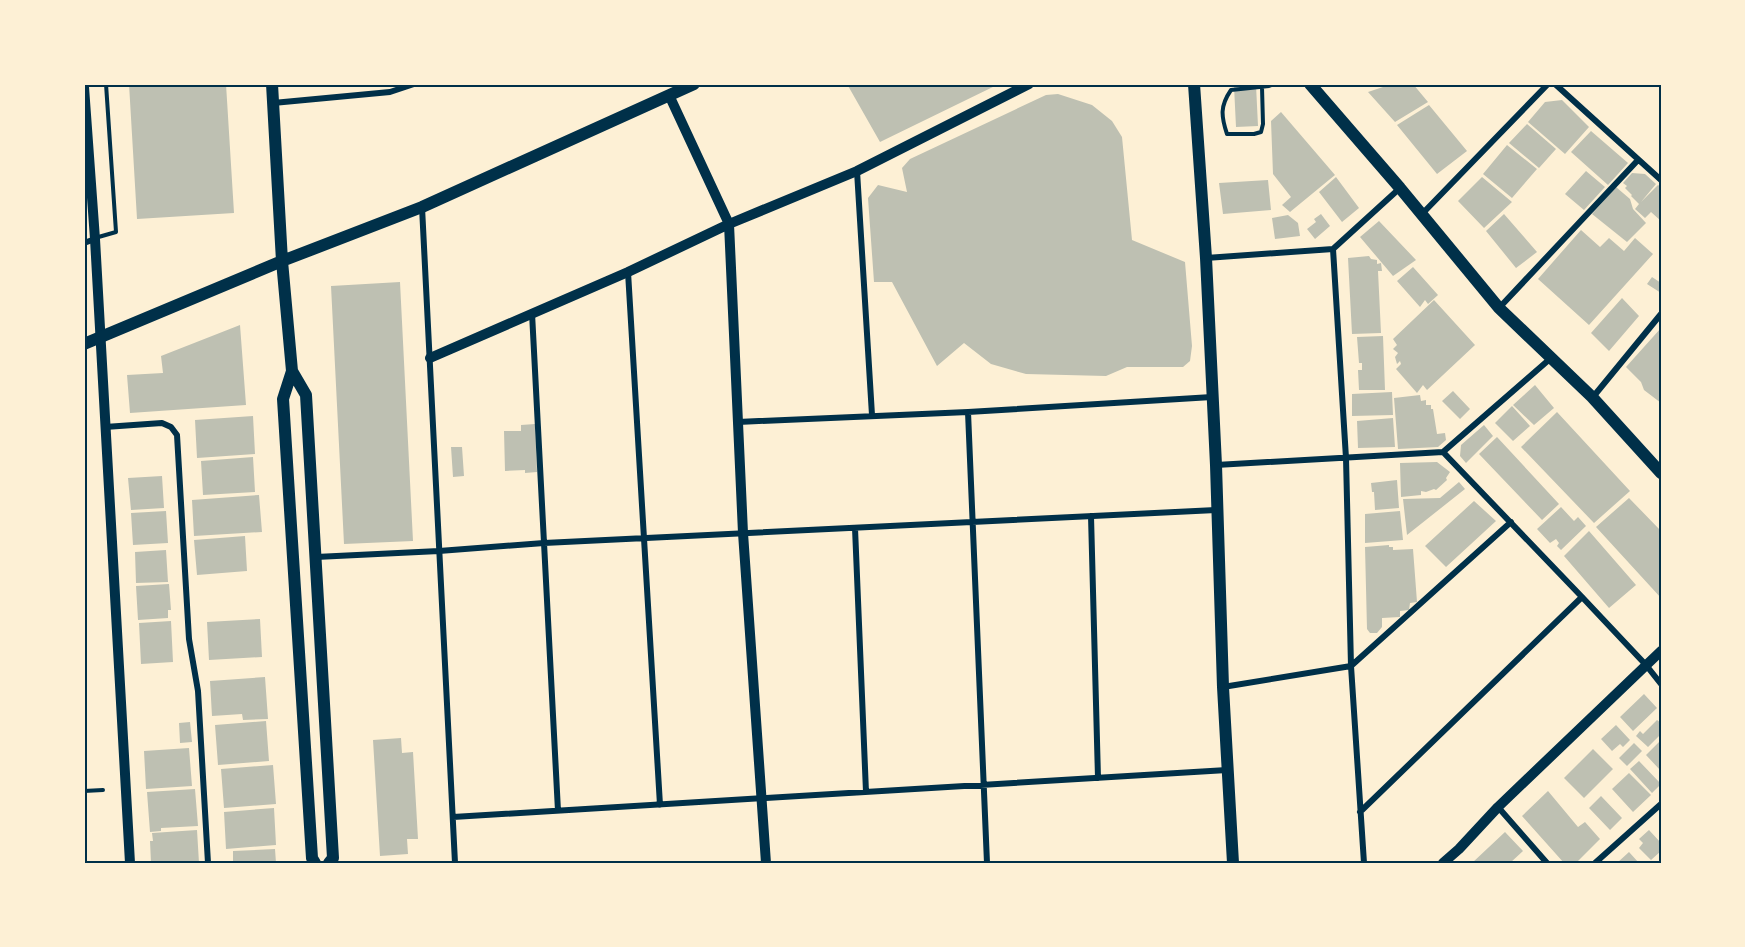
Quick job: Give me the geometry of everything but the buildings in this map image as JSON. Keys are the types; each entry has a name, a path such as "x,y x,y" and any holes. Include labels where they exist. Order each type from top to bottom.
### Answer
{"main road":[{"path":"272,84 282,261 292,371 283,399 312,858 315,863"},
{"path":"84,344 282,261 422,207 667,90 694,84"},
{"path":"1194,84 1206,258 1223,687 1233,863"},
{"path":"1310,84 1499,308 1592,397 1661,473"},
{"path":"292,371 306,395 333,858 329,863"}],"street":[{"path":"273,103 390,92 414,84"},
{"path":"430,358 628,272 729,224 857,171 1029,84"},
{"path":"1422,214 1548,84"},
{"path":"1555,84 1661,180"},
{"path":"84,87 89,241 99,338 130,863"},
{"path":"667,90 729,224 743,533 766,863"},
{"path":"1499,308 1638,160"},
{"path":"857,171 872,415"},
{"path":"1206,258 1333,249 1400,188"},
{"path":"422,207 455,863"},
{"path":"1333,249 1346,458 1351,666 1364,863"},
{"path":"628,272 660,804"},
{"path":"532,313 558,811"},
{"path":"1592,397 1661,314"},
{"path":"1216,465 1443,452 1551,358"},
{"path":"738,422 968,412 1212,397"},
{"path":"968,412 987,863"},
{"path":"104,427 162,423 171,427 177,435 189,639 198,691 207,863"},
{"path":"1443,452 1646,665 1661,684"},
{"path":"315,557 544,543 1216,510"},
{"path":"1091,516 1098,778"},
{"path":"1223,687 1351,666 1511,522"},
{"path":"855,528 866,792"},
{"path":"1360,812 1582,597"},
{"path":"1443,863 1498,807 1661,651"},
{"path":"453,817 1227,770"},
{"path":"1595,863 1661,804"},
{"path":"1498,807 1548,863"}],"lane":[{"path":"89,241 116,232 106,84"},
{"path":"1262,87 1263,124 1261,132 1227,134 1222,110 1224,99 1231,90 1274,84"},
{"path":"84,791 103,790"}]}
